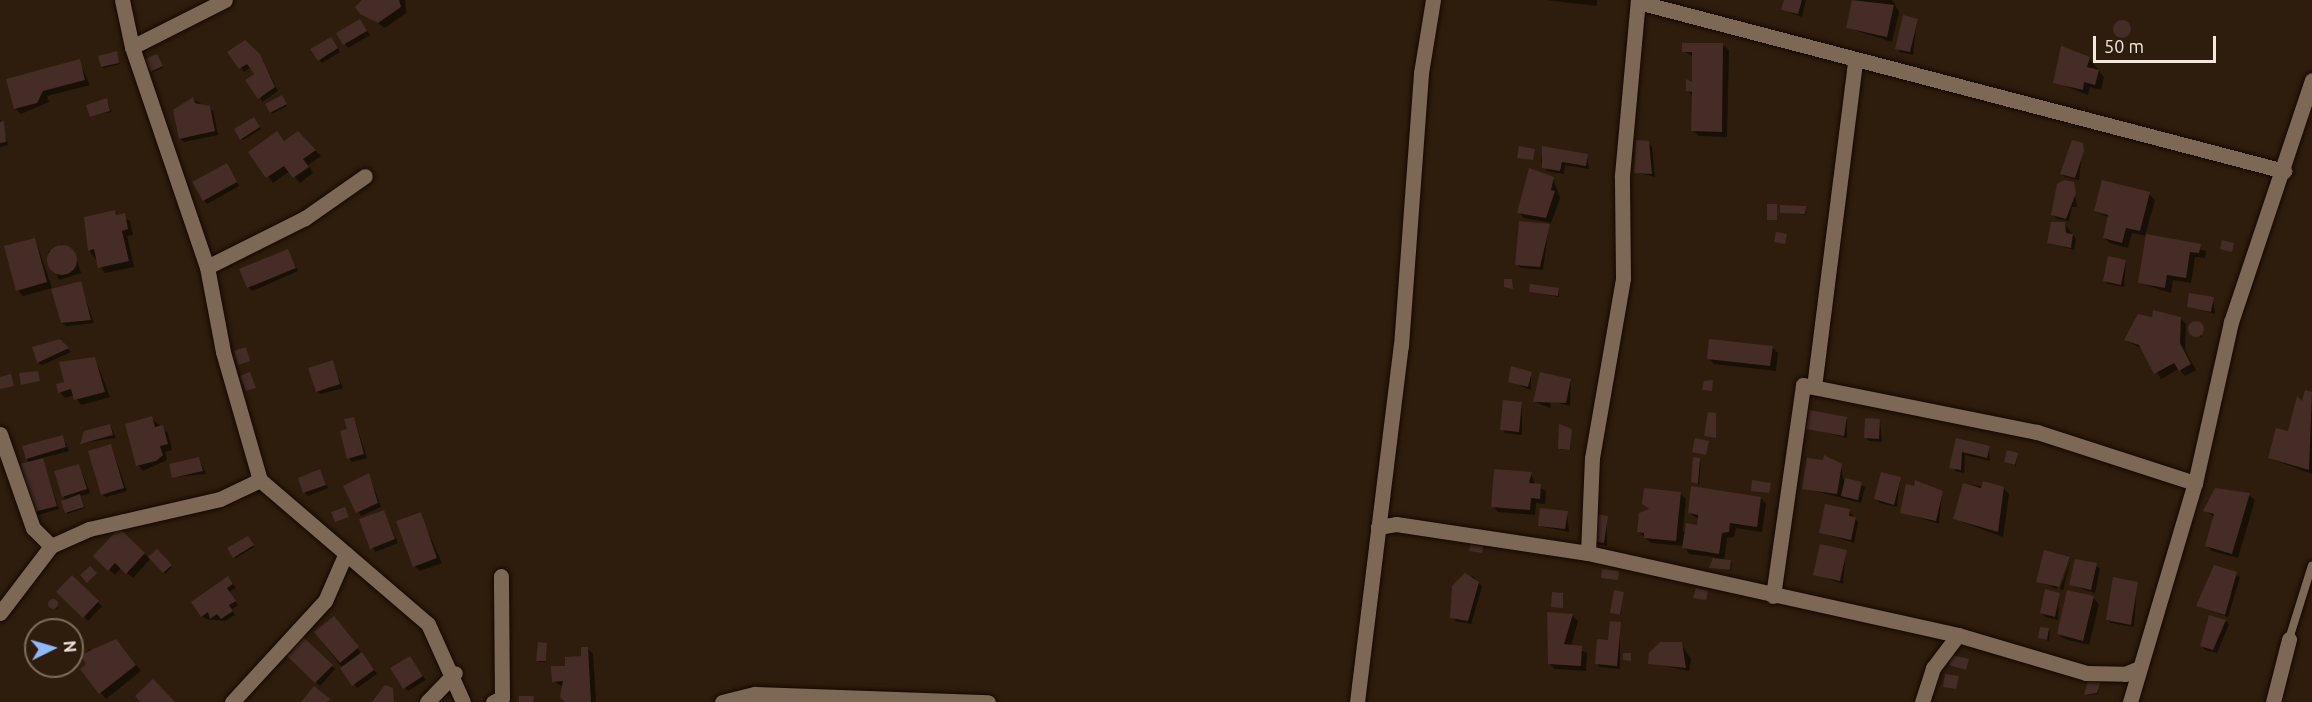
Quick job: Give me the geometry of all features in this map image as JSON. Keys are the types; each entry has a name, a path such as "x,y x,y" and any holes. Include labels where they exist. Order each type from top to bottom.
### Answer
{"street":[{"path":"122,0 132,47 207,267 223,352 260,480 428,624 455,673 463,702"},
{"path":"132,47 225,0"},
{"path":"1357,702 1401,346 1421,73 1433,0"},
{"path":"1588,553 1592,458 1623,278 1622,175 1638,1 1855,61 2284,171"},
{"path":"1814,387 1855,61"},
{"path":"2130,702 2195,483 2216,374 2312,80"},
{"path":"207,267 305,218 365,176"},
{"path":"1773,596 1803,385 2037,432 2195,483"},
{"path":"0,434 33,528 51,546"},
{"path":"0,613 51,546 90,529 220,499 260,480"},
{"path":"1378,527 1396,524 1588,553 1773,596 1958,635 2086,673 2125,674 2139,668"},
{"path":"232,702 325,601 346,553"},
{"path":"493,702 502,698 501,576"},
{"path":"1922,702 1933,668 1958,635"},
{"path":"2273,702 2289,639"},
{"path":"427,702 455,673"},
{"path":"722,702 755,694 988,702"}],"lane":[{"path":"2289,639 2312,565"}],"building":[{"path":"362,0 399,0 401,7 378,23 360,14 355,7"},
{"path":"1784,0 1802,0 1798,14 1781,10"},
{"path":"1852,0 1894,5 1887,37 1846,28"},
{"path":"1903,15 1918,19 1910,52 1895,49"},
{"path":"360,19 367,31 343,45 336,33"},
{"path":"2122,20 2128,23 2131,29 2128,35 2122,38 2116,35 2113,29 2116,23"},
{"path":"331,37 338,48 318,61 310,49"},
{"path":"245,40 260,54 275,87 258,99 245,80 254,74 247,64 239,69 227,52"},
{"path":"1682,43 1723,43 1722,132 1691,131 1692,92 1686,91 1686,79 1692,82 1692,52 1682,52"},
{"path":"2061,46 2090,57 2087,67 2099,70 2095,85 2084,82 2083,90 2053,83"},
{"path":"117,51 119,63 101,67 98,56"},
{"path":"157,54 163,66 150,72 145,59"},
{"path":"80,59 85,80 43,91 37,103 14,109 6,79"},
{"path":"282,95 287,104 270,113 265,104"},
{"path":"193,97 195,103 210,106 215,131 179,139 173,110"},
{"path":"107,98 110,111 90,117 86,105"},
{"path":"254,117 260,127 240,140 234,129"},
{"path":"4,121 6,142 0,143 0,122"},
{"path":"277,131 284,141 298,131 316,150 303,159 309,167 293,178 284,166 266,178 248,152"},
{"path":"1636,140 1649,141 1652,174 1634,173"},
{"path":"2072,140 2083,143 2084,151 2075,178 2060,174"},
{"path":"1519,146 1535,149 1533,160 1517,158"},
{"path":"1542,146 1588,154 1586,166 1562,162 1560,171 1542,168"},
{"path":"227,163 237,182 203,201 192,182"},
{"path":"1529,168 1554,177 1551,190 1555,191 1546,218 1517,213"},
{"path":"2064,180 2074,182 2076,193 2066,219 2051,215 2057,184"},
{"path":"2102,180 2150,192 2140,231 2126,228 2122,243 2103,238 2108,215 2094,211"},
{"path":"1767,204 1777,204 1777,220 1767,220"},
{"path":"1780,205 1806,206 1805,214 1780,213"},
{"path":"115,210 116,215 125,213 128,229 122,231 129,261 98,268 94,249 88,251 84,217"},
{"path":"1519,221 1550,224 1540,267 1515,265"},
{"path":"2051,222 2065,222 2066,233 2073,234 2071,248 2047,243"},
{"path":"1776,232 1787,234 1785,244 1774,242"},
{"path":"2146,234 2201,244 2199,253 2190,252 2186,278 2167,275 2165,288 2138,283"},
{"path":"35,238 47,282 16,291 4,246"},
{"path":"2222,240 2234,243 2232,252 2220,249"},
{"path":"62,245 68,246 76,254 76,266 68,274 62,275 56,274 48,266 47,260 48,254 56,246"},
{"path":"288,249 296,268 247,288 239,269"},
{"path":"2108,256 2126,260 2121,285 2103,281"},
{"path":"1504,279 1512,279 1513,289 1504,287"},
{"path":"81,281 91,320 61,323 51,289"},
{"path":"1530,284 1559,288 1558,296 1529,292"},
{"path":"2189,293 2214,297 2211,312 2187,307"},
{"path":"2153,310 2181,317 2180,343 2191,364 2179,371 2174,363 2154,374 2139,345 2124,340 2138,314 2152,317"},
{"path":"2196,321 2202,323 2204,329 2202,335 2196,337 2190,335 2188,329 2190,323"},
{"path":"60,339 69,348 37,363 32,347"},
{"path":"1709,339 1773,346 1770,366 1707,359"},
{"path":"246,347 250,361 238,365 234,351"},
{"path":"95,357 105,392 74,400 71,389 58,393 56,384 64,382 59,362"},
{"path":"333,360 340,384 316,392 308,368"},
{"path":"1511,366 1532,372 1528,387 1508,382"},
{"path":"38,371 40,381 21,385 19,373"},
{"path":"250,372 256,388 246,391 240,376"},
{"path":"1540,372 1571,379 1566,403 1533,402"},
{"path":"11,374 14,386 0,389 0,377"},
{"path":"1713,380 1712,391 1702,390 1704,381"},
{"path":"2305,390 2312,392 2309,470 2268,458 2276,428 2288,431 2297,396 2302,401"},
{"path":"1503,400 1522,402 1519,432 1500,430"},
{"path":"1809,410 1847,417 1844,436 1806,429"},
{"path":"1708,412 1716,413 1716,438 1704,436"},
{"path":"152,416 155,427 163,425 168,444 160,446 163,455 156,461 136,466 125,424"},
{"path":"354,417 364,454 347,459 340,431 347,429 344,419"},
{"path":"1865,418 1880,419 1879,439 1864,438"},
{"path":"110,424 113,435 80,444 84,431"},
{"path":"1559,424 1572,429 1570,450 1558,449"},
{"path":"63,435 66,447 26,459 22,446"},
{"path":"1695,438 1709,441 1706,455 1692,452"},
{"path":"1956,438 1990,446 1987,458 1962,452 1961,470 1949,468"},
{"path":"111,444 124,488 101,495 88,451"},
{"path":"2007,450 2018,453 2015,465 2004,462"},
{"path":"1824,455 1842,464 1837,494 1802,489 1807,458 1823,460"},
{"path":"199,457 203,471 172,478 169,464"},
{"path":"1693,457 1700,458 1698,484 1691,482"},
{"path":"43,458 57,506 34,512 20,464"},
{"path":"79,464 87,489 62,497 54,471"},
{"path":"320,469 326,485 303,493 298,478"},
{"path":"1494,469 1532,472 1529,483 1541,484 1540,499 1531,498 1530,510 1491,507"},
{"path":"1881,472 1901,477 1894,505 1874,499"},
{"path":"369,473 378,503 356,513 343,486"},
{"path":"1845,478 1862,482 1858,500 1841,496"},
{"path":"1752,480 1771,483 1769,493 1751,491"},
{"path":"1915,480 1943,491 1936,521 1900,513 1906,484 1914,486"},
{"path":"1983,481 2004,487 1998,532 1953,519 1963,483 1981,488"},
{"path":"1691,486 1761,497 1757,527 1730,523 1729,532 1722,533 1719,554 1682,548 1686,523 1697,525 1698,515 1688,513"},
{"path":"1644,488 1681,492 1676,541 1644,538 1644,533 1637,532 1639,513 1649,509 1642,504"},
{"path":"2215,488 2250,493 2232,554 2205,546 2214,514 2203,511"},
{"path":"80,494 84,507 65,513 61,501"},
{"path":"1825,504 1850,509 1849,516 1856,517 1851,540 1819,533"},
{"path":"345,507 349,517 335,522 331,512"},
{"path":"1540,508 1568,511 1565,529 1538,526"},
{"path":"384,510 395,539 370,549 359,519"},
{"path":"421,512 437,558 413,567 396,521"},
{"path":"1596,514 1608,516 1604,543 1592,541"},
{"path":"119,528 145,553 126,574 115,563 108,571 93,556"},
{"path":"248,536 254,545 233,558 227,548"},
{"path":"1471,542 1484,544 1482,553 1469,551"},
{"path":"1820,544 1847,550 1840,581 1813,575"},
{"path":"157,549 172,565 163,573 148,557"},
{"path":"2044,550 2070,557 2059,587 2036,582"},
{"path":"1713,558 1731,560 1730,570 1709,568"},
{"path":"2075,559 2097,563 2091,590 2069,585"},
{"path":"2214,565 2237,572 2225,615 2196,606"},
{"path":"90,566 97,573 87,583 80,575"},
{"path":"1602,569 1619,571 1618,580 1601,578"},
{"path":"1465,573 1479,582 1468,621 1450,618 1452,586"},
{"path":"72,575 99,601 83,618 56,592"},
{"path":"228,576 233,584 227,588 236,601 229,605 233,611 221,619 217,614 210,619 208,612 201,617 191,602"},
{"path":"2113,577 2138,582 2131,625 2106,620"},
{"path":"1696,588 1708,591 1706,600 1693,598"},
{"path":"2045,589 2060,593 2055,617 2040,613"},
{"path":"1614,590 1624,592 1620,615 1610,613"},
{"path":"2067,590 2094,596 2083,641 2057,634"},
{"path":"1552,592 1563,593 1563,608 1551,607"},
{"path":"53,599 58,604 53,609 48,604"},
{"path":"1547,612 1573,614 1564,644 1582,646 1581,666 1548,664"},
{"path":"2209,615 2226,620 2213,650 2200,646"},
{"path":"334,616 359,647 340,663 314,632"},
{"path":"1610,621 1621,622 1617,666 1595,664 1597,639 1608,640"},
{"path":"2040,627 2049,628 2047,640 2038,638"},
{"path":"302,636 333,665 315,683 285,654"},
{"path":"116,639 136,665 99,694 84,674 86,664 84,653"},
{"path":"538,642 547,643 546,661 536,661"},
{"path":"1660,642 1682,642 1686,668 1648,664 1649,653"},
{"path":"581,647 588,647 591,702 565,702 560,697 563,681 552,682 551,666 565,666 565,657 581,656"},
{"path":"362,652 374,670 352,686 340,668"},
{"path":"1623,653 1631,653 1631,661 1623,660"},
{"path":"1952,655 1969,659 1966,670 1949,665"},
{"path":"410,656 423,676 403,689 390,668"},
{"path":"1945,674 1959,676 1956,689 1943,687"},
{"path":"153,679 175,702 140,702 135,696"},
{"path":"2088,680 2100,683 2097,693 2084,695"},
{"path":"385,685 393,688 394,702 372,702"},
{"path":"314,686 330,699 328,702 301,702"},
{"path":"519,696 534,696 533,702 519,702"}]}
